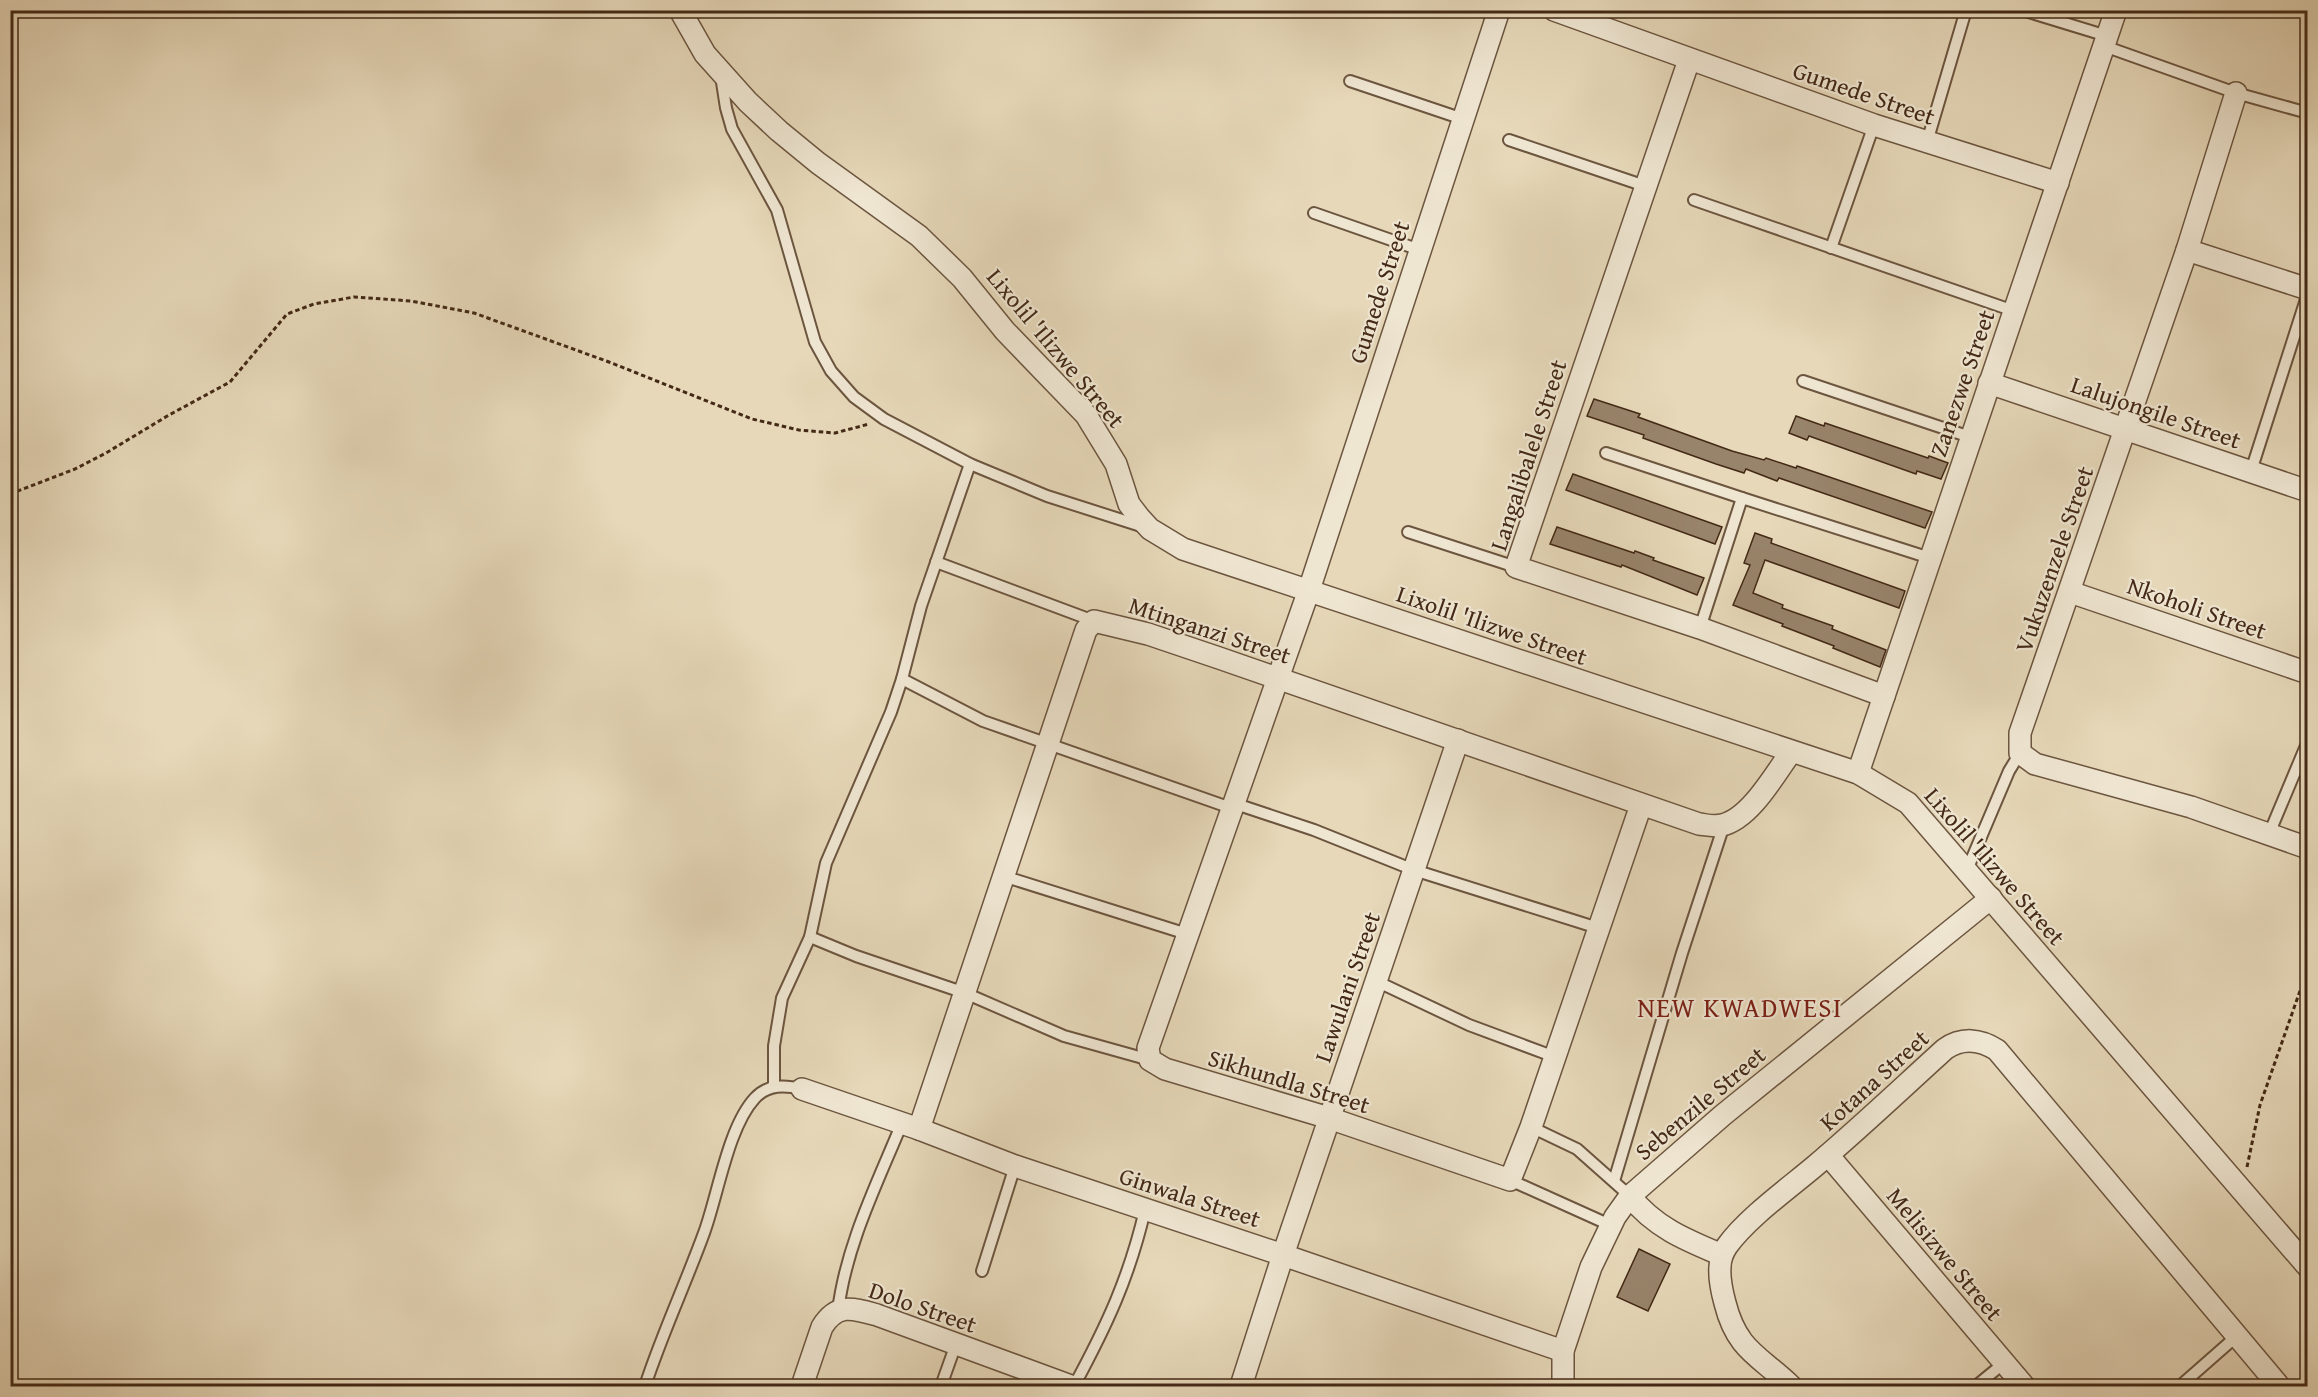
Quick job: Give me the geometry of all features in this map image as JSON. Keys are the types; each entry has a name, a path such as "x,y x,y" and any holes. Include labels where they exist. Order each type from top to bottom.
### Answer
{"street":[{"name":"Lixolil 'Ilizwe Street","path":"680,10 705,54 779,131 919,236 962,278 1005,331 1086,415 1116,464 1130,504 1150,529 1183,549 1857,773 1908,803 2307,1267"},
{"name":"Gumede Street","path":"1308,590 1499,10"},
{"name":"Gumede Street","path":"1554,10 1874,125 2058,183"},
{"name":"Zanezwe Street","path":"1857,773 2116,10"},
{"name":"Langalibalele Street","path":"1689,60 1516,567 1700,628 1884,696"},
{"name":"Vukuzenzele Street","path":"2020,753 2020,733 2187,250 2236,93"},
{"path":"2187,250 2307,291"},
{"name":"Lalujongile Street","path":"1989,383 2307,490"},
{"path":"1150,1060 1148,1048 1308,590"},
{"name":"Nkoholi Street","path":"2070,592 2307,673"},
{"name":"Mtinganzi Street","path":"911,1126 965,993 1086,630 1094,621 1148,634 1699,824 1724,825"},
{"name":"Lawulani Street","path":"1240,1386 1458,740"},
{"path":"1724,825 1737,818 1754,802 1791,752"},
{"path":"2020,753 2036,764 2191,807 2307,848"},
{"path":"1510,1180 1531,1127 1641,805"},
{"name":"Sebenzile Street","path":"1563,1386 1563,1351 1591,1267 1610,1225 1630,1196 1723,1115 1991,898"},
{"name":"Kotana Street","path":"1722,1255 1728,1244 1751,1221 1951,1044 1975,1040 1986,1042 1997,1050 2279,1386"},
{"name":"Sikhundla Street","path":"1150,1060 1165,1068 1329,1118 1510,1180"},
{"name":"Ginwala Street","path":"802,1089 911,1126 1015,1166 1563,1351"},
{"name":"Melisizwe Street","path":"1828,1155 2024,1386"},
{"path":"1630,1196 1643,1213 1653,1221 1693,1243 1722,1255 1720,1280 1737,1337 1781,1383"},
{"name":"Dolo Street","path":"802,1386 822,1327 832,1314 853,1309 877,1315 1073,1386"}],"lane":[{"path":"1927,142 1966,10"},
{"path":"2022,10 2236,93 2307,113"},
{"path":"721,73 726,108 732,129 777,210 815,342 831,371 854,397 884,418 970,464 1047,496 1150,529"},
{"path":"1350,81 1463,119"},
{"path":"1831,248 1874,125"},
{"path":"1509,140 1645,186"},
{"path":"1694,200 2014,311"},
{"path":"1314,213 1420,250"},
{"path":"2251,471 2307,291"},
{"path":"1803,381 1970,437"},
{"path":"1606,453 1930,558"},
{"path":"774,1086 774,1046 778,1015 789,981 810,937 826,863 883,732 902,679 921,606 970,464"},
{"path":"1700,628 1742,498"},
{"path":"1408,532 1516,567"},
{"path":"936,562 1094,621"},
{"path":"902,679 961,711 1047,744 1314,830 1414,870 1598,928"},
{"path":"2269,834 2307,741"},
{"path":"1967,870 2009,771 2020,753"},
{"path":"1614,1181 1682,953 1724,825"},
{"path":"1003,876 1187,934"},
{"path":"810,937 856,957 965,993 1064,1036 1150,1060"},
{"path":"1376,981 1469,1025 1555,1056"},
{"path":"645,1386 705,1231 735,1134 750,1104 757,1095 774,1086 802,1089"},
{"path":"838,1311 841,1287 851,1248 911,1126"},
{"path":"1531,1127 1577,1149 1630,1196"},
{"path":"981,1271 1015,1166"},
{"path":"1510,1180 1610,1225"},
{"path":"1073,1386 1118,1300 1136,1247 1145,1210"},
{"path":"2180,1386 2238,1335"},
{"path":"941,1386 956,1344"},
{"path":"1976,1386 2004,1363"}],"path":[{"path":"10,494 75,469 230,382 287,314 314,304 354,297 411,301 474,313 609,362 753,419 799,430 835,433 855,429 884,418"},
{"path":"2244,1191 2248,1156 2260,1105 2307,968"}],"building":[{"path":"1594,399 1640,414 1638,417 1732,451 1764,460 1766,458 1796,468 1797,466 1932,512 1925,528 1779,478 1777,481 1746,469 1744,473 1716,464 1643,438 1644,435 1587,416"},
{"path":"1796,416 1824,426 1825,423 1948,463 1941,479 1917,471 1916,474 1809,436 1807,440 1789,433"},
{"path":"1573,474 1722,527 1715,544 1566,490"},
{"path":"1557,527 1634,553 1635,551 1654,558 1653,560 1704,578 1697,595 1622,565 1621,567 1550,544"},
{"path":"1755,533 1772,539 1771,543 1905,591 1899,608 1765,560 1753,593 1783,605 1782,608 1833,626 1832,629 1886,650 1880,667 1782,626 1783,624 1733,605 1750,565 1744,563"},
{"path":"1639,1249 1670,1264 1648,1311 1617,1297"}],"district":[{"name":"NEW KWADWESI","path":"1740,1007"}]}
